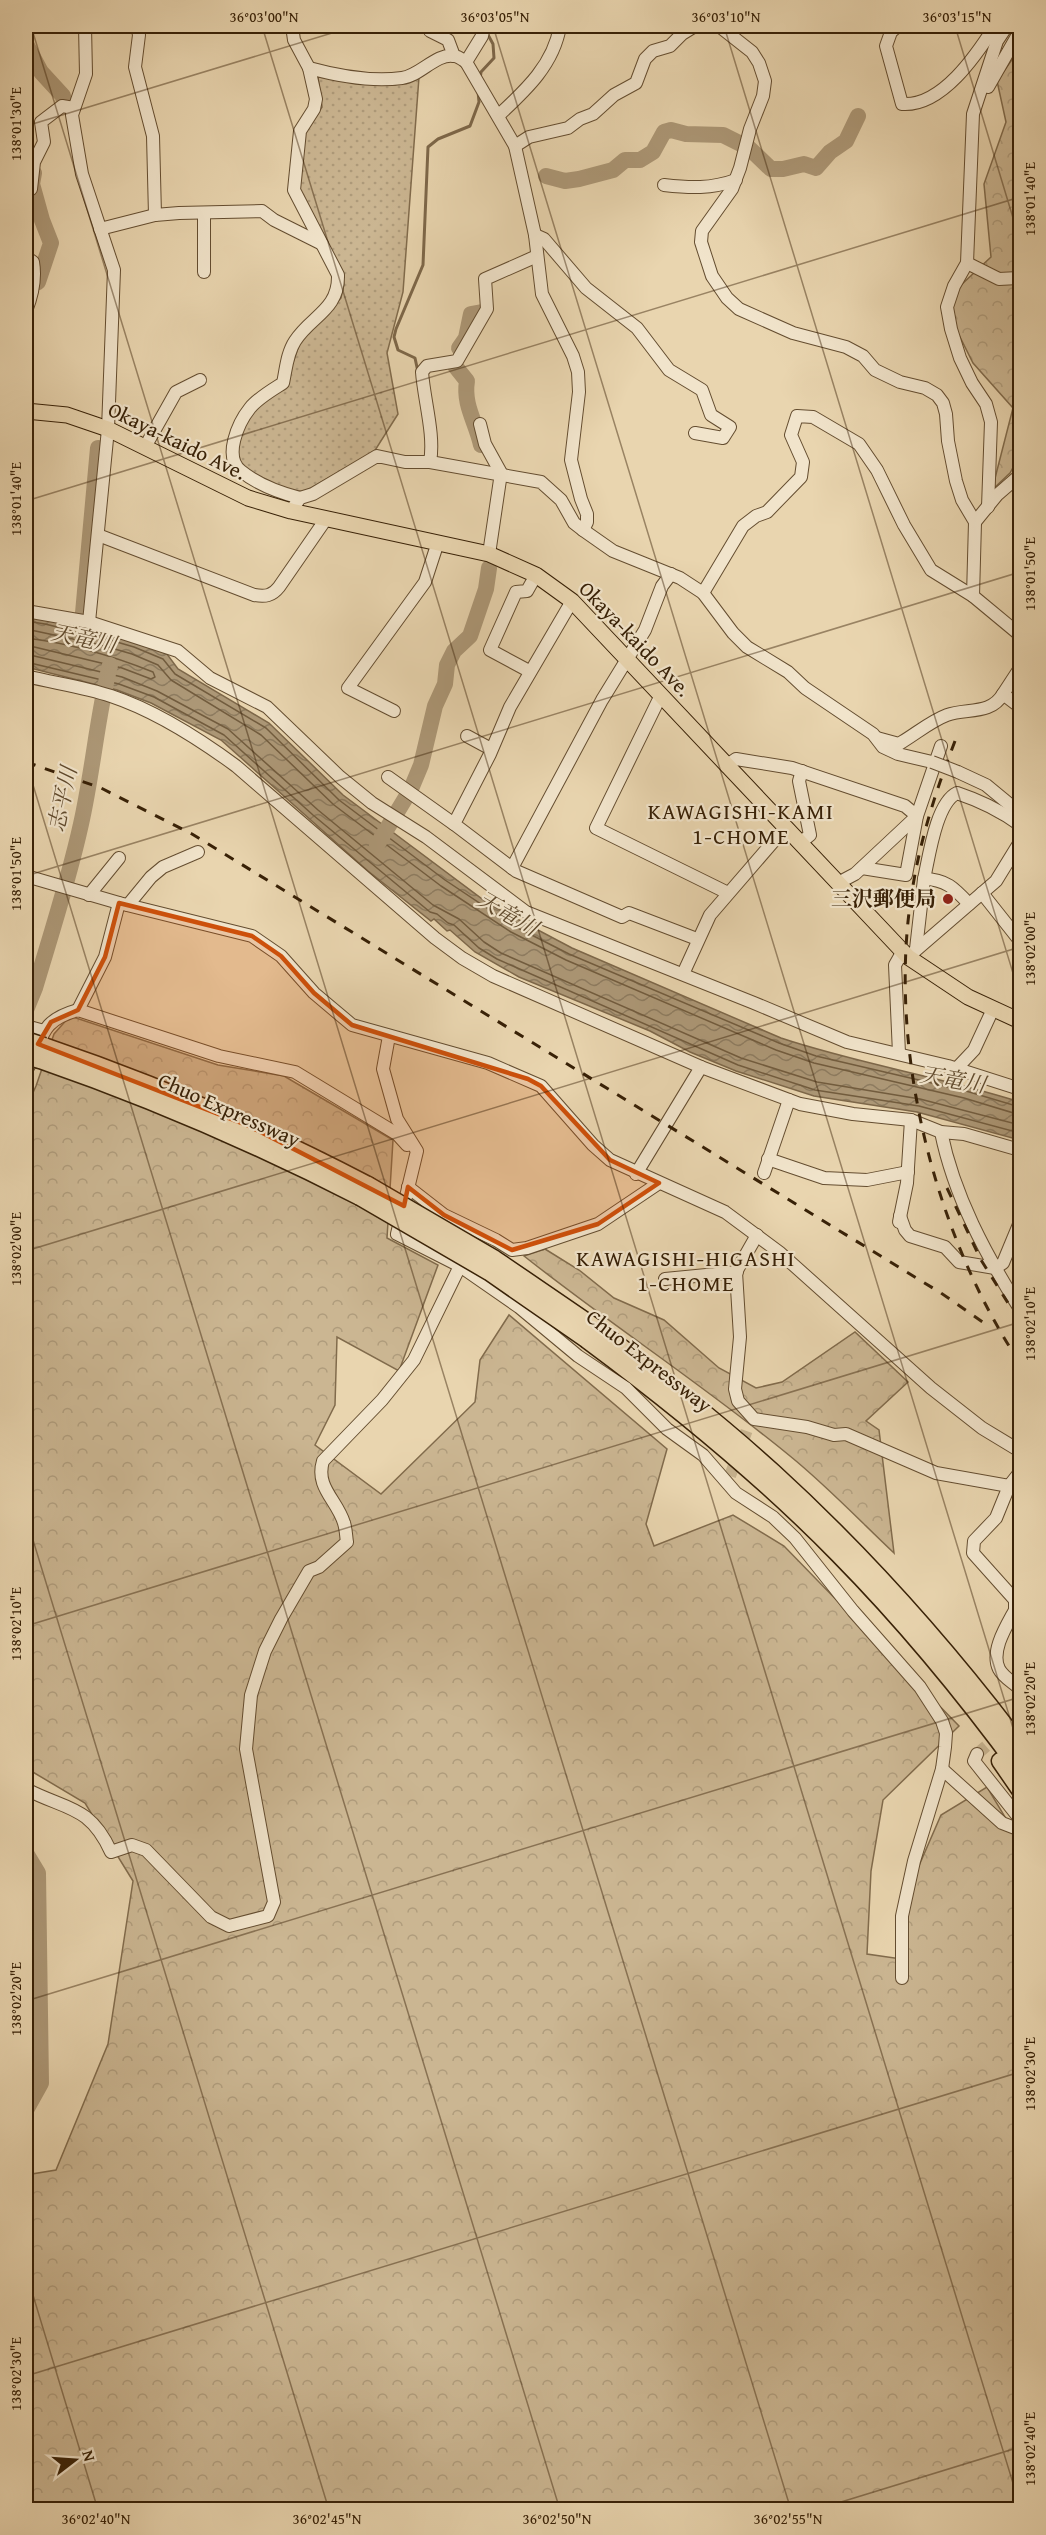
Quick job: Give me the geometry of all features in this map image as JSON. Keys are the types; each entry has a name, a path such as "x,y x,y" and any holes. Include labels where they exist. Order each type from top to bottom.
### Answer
{"highway":[{"name":"Chuo Expressway","path":"26,1040 38,1048 162,1104 364,1191 495,1259 592,1334 775,1494 838,1554 950,1679 1020,1770"},
{"name":"Chuo Expressway","path":"592,1334 684,1396 772,1471 886,1584 962,1671 1020,1745"},
{"path":"684,1396 729,1428 774,1465 861,1548 928,1620 1020,1734"},
{"path":"775,1494 908,1642 983,1736 1020,1790"}],"main road":[{"name":"Okaya-kaido Ave.","path":"26,411 67,415 108,429 248,498 291,511 489,554 536,575 572,601 785,828 909,953 968,997 1020,1021"}],"street":[{"path":"85,26 86,74 72,115 82,174 114,270 108,429 89,622"},
{"path":"137,26 139,35 135,67 153,136 155,215"},
{"path":"292,26 294,40 309,68 316,99 314,109 300,131 294,190 338,275 336,296 296,339 291,348 283,383 251,407 231,450 234,462 240,471 282,493 300,498 313,494 377,456 405,462 430,462 530,478 547,486 561,500 574,523 613,551 671,574 703,593 733,633 747,647 788,672 805,688 876,738 883,747 898,754 932,762 986,785 1020,813"},
{"path":"429,26 430,31 448,40 454,56"},
{"path":"466,62 482,36 483,26"},
{"path":"499,115 531,86 549,56 560,26"},
{"path":"515,146 529,136 568,128 579,119 593,114 614,95 636,82 645,59 652,51 670,46 694,26"},
{"path":"720,26 752,52 759,63 765,81 763,96 736,180 702,231 701,242 712,276 727,298 739,309 793,333 846,347 862,356 876,370 900,382 925,387 938,395 946,414 948,441 956,482 975,522 973,596"},
{"path":"898,26 891,32 886,46 902,104 909,104 935,95 974,60 995,26"},
{"path":"988,507 991,422 986,405 960,358 948,307 954,286 967,263 973,114 997,41 1007,26"},
{"path":"973,114 1002,59 1020,31"},
{"path":"309,68 346,77 403,78 416,74 442,57 454,56 466,62 499,115 515,146 535,235 542,294 573,356 578,372 579,392 571,460 580,499 587,514 587,522 583,530"},
{"path":"31,189 34,162 44,142 41,122 62,106 74,108"},
{"path":"664,185 695,189 718,186 736,180"},
{"path":"100,229 155,215 262,211 274,220 323,245"},
{"path":"204,213 204,272"},
{"path":"535,235 544,239 586,288 638,328 669,370 702,390 711,415 730,427 723,438 694,433"},
{"path":"430,462 432,439 424,402 422,372 427,366 457,361 487,309 485,279 537,256"},
{"path":"26,257 33,262 35,273 31,298 26,311"},
{"path":"967,263 999,279 1020,278"},
{"path":"145,447 177,392 200,380"},
{"path":"703,593 742,526 756,516 767,512 801,477 803,462 791,435 797,416 803,415 813,417 844,434 867,454 931,570 973,596 1020,635"},
{"path":"480,424 485,444 501,473 489,554"},
{"path":"975,522 997,495 1020,475"},
{"path":"291,511 300,498"},
{"path":"98,534 262,596 270,595 279,587 326,519"},
{"path":"394,711 348,688 421,589 438,542"},
{"path":"512,868 645,630 662,586 671,574"},
{"path":"529,670 490,650 516,592 527,591 536,575"},
{"path":"454,824 529,670 572,601"},
{"path":"26,611 89,622 178,651 210,678 267,707 340,777 372,803 426,837 526,912 847,1042 957,1068 1020,1089"},
{"path":"876,738 898,744 946,716 972,712 993,705 1020,668"},
{"path":"26,676 104,694 131,703 210,747 236,766 363,877 462,958 493,976 701,1067 789,1100 853,1114 911,1120 941,1132 964,1134 1020,1150"},
{"path":"1003,694 1020,707"},
{"path":"661,695 596,828 728,893"},
{"path":"467,736 492,749"},
{"path":"862,868 906,875 917,816 941,746"},
{"path":"726,766 736,759 802,771 905,806 917,816"},
{"path":"800,843 810,835 799,781 802,771"},
{"path":"388,777 516,871 622,917 629,913 697,939"},
{"path":"909,953 939,818 952,796 957,793 999,809 1020,825"},
{"path":"838,883 862,868 917,816"},
{"path":"683,974 697,939 710,915 785,828"},
{"path":"899,1053 895,965 996,881 1020,842"},
{"path":"78,1010 105,957 124,904 163,867 198,852"},
{"path":"90,895 119,858"},
{"path":"26,876 90,895 252,936 281,956 314,993 352,1025 488,1063 541,1086 593,1145 610,1160 636,1174 725,1212 757,1235 855,1318 932,1388 982,1428 1020,1451"},
{"path":"924,879 938,879 952,885 969,904"},
{"path":"982,893 1020,941"},
{"path":"26,1071 38,1048 62,1014 78,1010 219,1056 295,1072 397,1134 409,1147 415,1161"},
{"path":"957,1068 974,1050 993,1010"},
{"path":"26,1026 38,1048"},
{"path":"389,1036 382,1069 397,1119 417,1152 397,1234 460,1266 519,1306 578,1356 626,1388 667,1429 703,1455 728,1479 736,1492 773,1517 795,1538 853,1611 920,1687 944,1727 942,1769 914,1861 902,1916 902,1978"},
{"path":"636,1174 701,1067"},
{"path":"764,1173 789,1100"},
{"path":"911,1120 908,1172 900,1219 910,1236 945,1247 959,1262 995,1268 1003,1263 1020,1222"},
{"path":"941,1132 957,1187 972,1225 1020,1309"},
{"path":"768,1159 824,1178 867,1180 908,1172"},
{"path":"408,1187 444,1215 512,1250 527,1248 598,1224 659,1184"},
{"path":"757,1235 736,1272 740,1337 735,1389 738,1401 751,1423 807,1427 834,1434 846,1434 936,1473 1015,1489"},
{"path":"26,1789 74,1808 91,1821 111,1852 132,1845 146,1850 211,1917 229,1926 268,1916 274,1902 246,1749 251,1695 265,1651 299,1586 309,1571 319,1567 347,1542 345,1523 324,1487 320,1472 323,1461 382,1400 414,1360 460,1266"},
{"path":"665,1279 736,1272"},
{"path":"1020,1472 1015,1489 996,1518 974,1541 973,1552 1015,1600 1018,1612 998,1648 997,1664 1000,1671 1020,1689"},
{"path":"977,1754 974,1761 1020,1819"},
{"path":"942,1769 1002,1823 1020,1830"}],"highlighted area":[{"path":"119,903 252,936 281,956 314,993 352,1025 528,1079 541,1086 610,1160 659,1183 598,1224 512,1250 444,1215 408,1187 404,1206 249,1126 38,1044 51,1022 78,1010 105,957"}],"green space":[{"path":"1020,48 1020,455 1010,473 992,490 1013,408 973,363 948,313 960,286 991,257 984,184 1006,122 997,81"},
{"path":"318,77 395,85 419,77 403,292 387,353 398,414 374,452 304,492 280,488 246,470 239,460 237,450 243,430 255,407 284,388 301,340 341,298 344,284 342,270 299,192 304,135 322,107"},
{"path":"70,1016 218,1065 284,1076 393,1140 387,1238 438,1265 399,1371 337,1337 335,1405 315,1445 381,1494 475,1402 480,1360 509,1315 667,1449 646,1524 654,1546 733,1515 784,1546 959,1726 883,1800 871,1871 867,1954 908,1960 908,1891 941,1815 987,1787 1020,1842 1020,2509 26,2509 26,2175 56,2170 108,2044 133,1881 85,1803 26,1768 26,1401 30,1392 26,1389 26,1108 54,1034"},
{"path":"545,1249 579,1270 614,1298 664,1320 719,1368 756,1388 782,1382 855,1332 908,1382 866,1421 879,1430 894,1553 804,1467 758,1430 524,1256"},
{"path":"26,2020 30,2036 36,2103 26,2121"}],"water":[{"name":"天竜川","path":"26,615 104,632 136,641 167,654 178,669 269,723 343,795 489,904 572,948 781,1038 1020,1102 1020,1140 917,1112 814,1096 736,1071 690,1052 650,1031 519,977 475,952 450,930 447,931 434,919 431,921 368,871 221,740 151,703 117,690 26,667"}],"waterway":[{"path":"480,79 481,72 494,58 493,44 487,33"},
{"path":"26,44 41,72 63,96 64,103"},
{"path":"418,372 415,358 398,350 394,337 423,265 428,147 438,139 470,126 479,102 478,91"},
{"path":"546,176 565,181 613,170 625,160 640,160 653,152 664,132 671,130 686,134 723,135 749,148 771,169 804,164 816,168 830,152 846,141 858,116"},
{"path":"34,173 32,184 51,243 38,282"},
{"path":"459,348 466,338 471,314 482,312"},
{"path":"455,366 467,381 468,406 481,445"},
{"name":"天竜川","path":"81,635 98,448"},
{"path":"377,845 411,789 421,765 435,706 445,684 447,665 454,651 470,636 486,589 489,568"},
{"name":"志平川","path":"26,1010 60,906 76,845 110,665"},
{"name":"志平川","path":"26,1853 38,1873 41,2083 26,2110"}],"tunnel":[{"path":"730,1476 748,1427"},
{"path":"977,1754 1020,1717"}],"railway":[{"path":"955,741 928,818 914,878 906,956 906,1017 913,1078 925,1140 942,1200 964,1258 990,1313 1020,1363"},
{"path":"26,762 101,788 192,834 941,1293 987,1325"},
{"path":"947,1188 981,1260 1020,1322"}],"place":[{"name":"三沢郵便局","path":"948,899"}],"district":[{"name":"KAWAGISHI-KAMI 1-CHOME","path":"741,824"},
{"name":"KAWAGISHI-HIGASHI 1-CHOME","path":"686,1270"}]}
